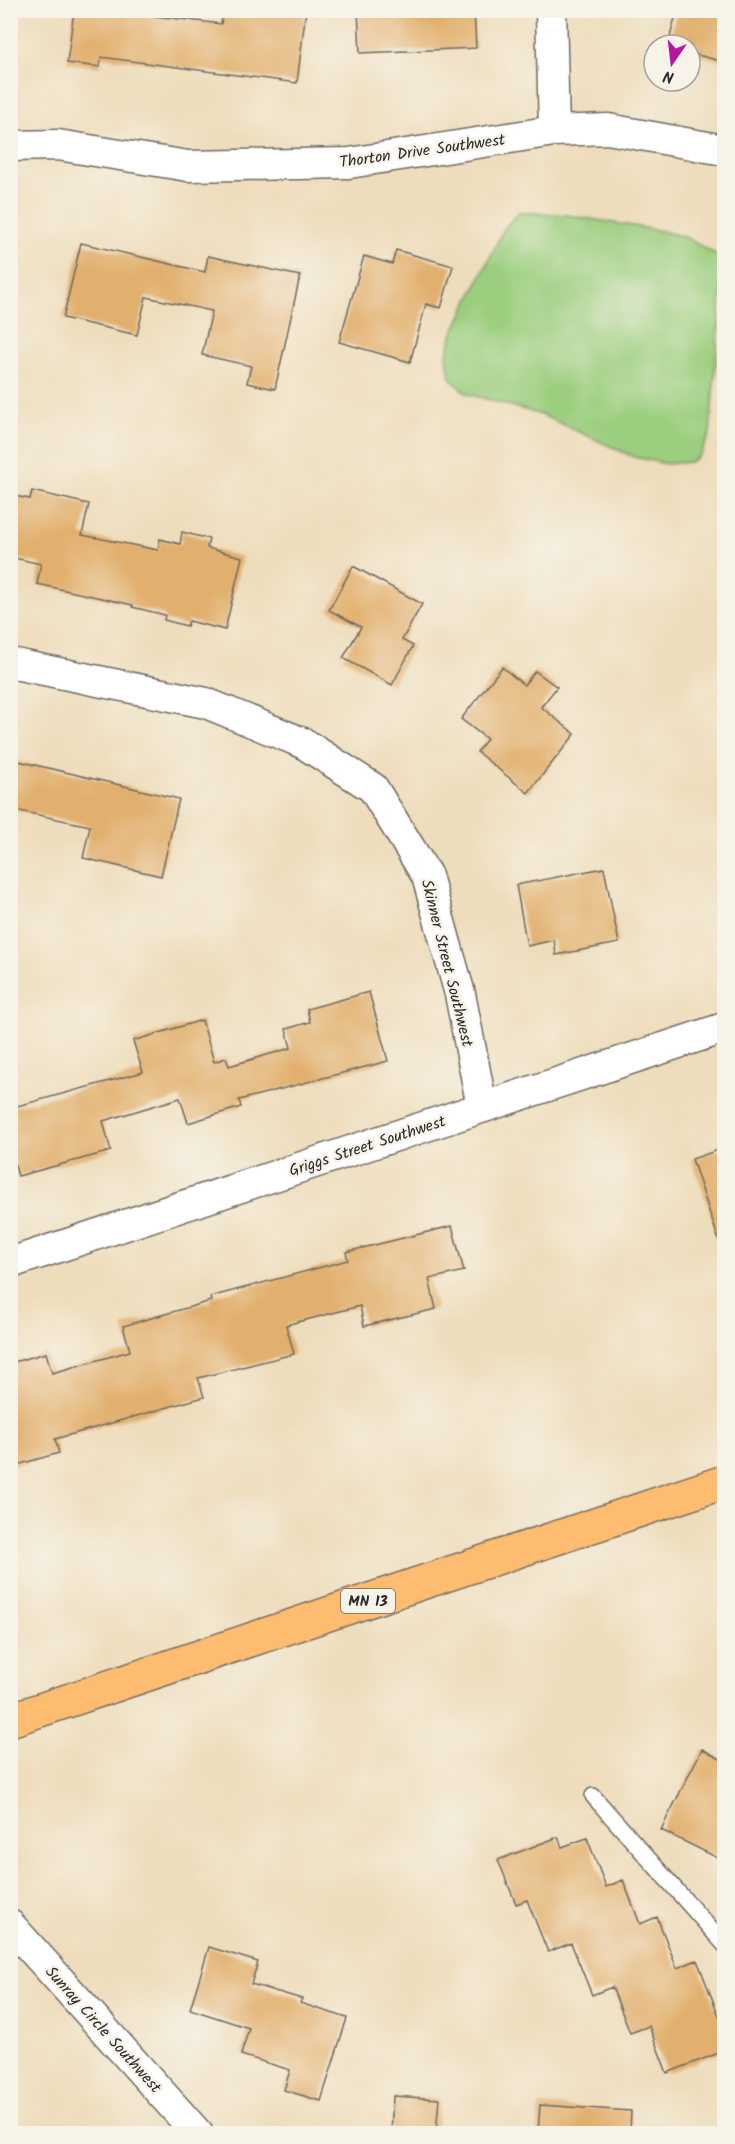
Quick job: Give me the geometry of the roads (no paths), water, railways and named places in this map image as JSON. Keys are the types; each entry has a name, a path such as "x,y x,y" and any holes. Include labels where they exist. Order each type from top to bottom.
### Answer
{"main road":[{"name":"MN 13","path":"10,1720 724,1482"}],"street":[{"path":"551,10 554,131"},
{"name":"Thorton Drive Southwest","path":"10,146 58,145 188,166 349,163 554,131 608,129 724,150"},
{"name":"Skinner Street Southwest","path":"10,663 206,703 303,743 373,788 427,876 460,994 482,1107"},
{"name":"Griggs Street Southwest","path":"10,1263 724,1028"},
{"name":"Sunray Circle Southwest","path":"10,1925 198,2133"}],"lane":[{"path":"592,1796 724,1944"}]}
